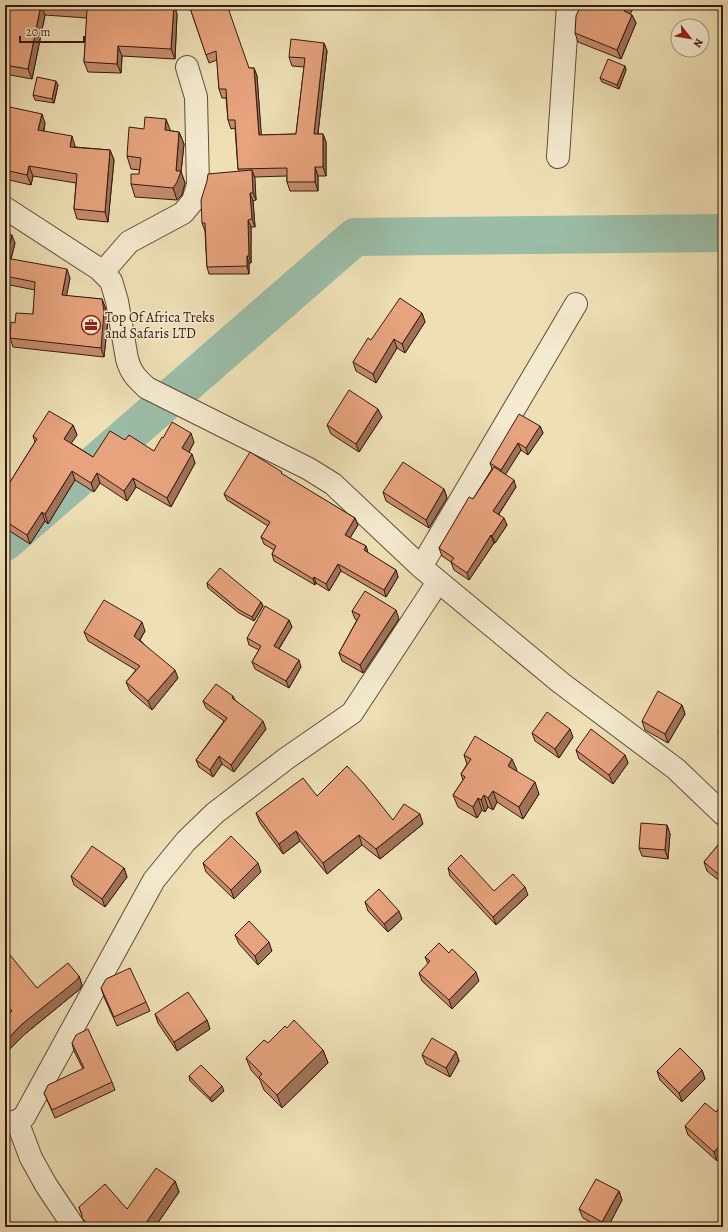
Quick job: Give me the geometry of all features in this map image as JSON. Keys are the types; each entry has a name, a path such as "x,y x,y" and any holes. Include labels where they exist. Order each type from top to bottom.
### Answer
{"street":[{"path":"558,157 568,5"},
{"path":"103,272 129,242 183,213 193,201 198,185 196,97 187,67"},
{"path":"5,208 99,269 111,281 117,301 127,359 135,377 147,388 309,469 333,484 420,567 561,683 676,769 723,814"},
{"path":"420,567 576,304"},
{"path":"74,1227 46,1185 11,1122 24,1117 29,1109 154,880 186,841 215,813 287,758 352,713 438,582"}],"building":[{"path":"5,5 24,7 24,5 41,5 28,69 5,65"},
{"path":"41,5 174,5 171,49 118,46 117,64 84,62 87,9"},
{"path":"189,5 227,5 249,68 254,68 259,135 296,134 305,58 289,57 291,39 324,43 314,134 323,134 323,167 315,167 315,182 287,182 287,168 238,169 235,120 228,120 226,89 219,89 216,51 206,55"},
{"path":"581,5 627,5 624,11 632,15 617,50 575,33 576,16"},
{"path":"608,59 625,66 617,85 600,78"},
{"path":"37,77 56,81 52,99 33,95"},
{"path":"5,106 42,114 38,130 72,136 70,147 110,150 105,212 74,209 77,174 29,166 27,175 5,170"},
{"path":"145,117 166,119 165,130 179,132 176,171 181,171 173,188 131,184 131,174 139,174 141,158 127,156 129,127 144,129"},
{"path":"252,170 253,193 250,193 252,219 248,220 249,256 247,256 247,266 207,267 205,223 202,223 201,200 208,174"},
{"path":"5,233 12,235 6,258 67,269 62,295 102,299 104,311 101,348 10,338 11,322 15,323 16,313 33,314 35,282 5,276"},
{"path":"400,298 422,313 402,344 394,339 373,374 353,362 368,338 371,340"},
{"path":"349,390 378,409 356,444 327,425"},
{"path":"49,411 73,425 64,439 93,457 110,431 125,440 129,435 154,451 172,422 191,433 182,448 192,454 167,498 133,478 124,491 97,473 91,483 72,471 45,514 42,512 27,535 5,521 5,490 37,439 33,436"},
{"path":"519,414 540,426 526,448 518,443 501,470 490,463"},
{"path":"250,452 282,472 281,473 355,518 345,535 366,546 364,550 396,570 384,590 338,564 326,584 314,577 313,579 272,554 276,546 261,537 270,522 224,494"},
{"path":"403,462 444,489 426,520 383,492"},
{"path":"494,467 514,480 493,511 504,518 492,536 491,535 467,573 451,562 454,558 439,548 469,497 473,499"},
{"path":"220,568 261,602 252,617 238,609 207,583"},
{"path":"365,591 396,610 360,665 339,653 360,615 352,611"},
{"path":"104,600 142,622 134,636 175,670 148,701 126,682 140,666 84,632"},
{"path":"265,606 289,620 274,646 299,660 286,681 252,662 261,646 247,638"},
{"path":"216,684 263,721 231,765 219,756 210,770 196,760 227,718 203,701"},
{"path":"658,691 682,705 665,734 642,721"},
{"path":"547,712 570,729 555,749 532,733"},
{"path":"723,723 723,734 718,731"},
{"path":"591,729 625,755 609,775 576,750"},
{"path":"475,736 512,759 508,766 535,782 519,807 493,791 488,798 484,795 481,800 478,798 473,807 453,795 465,777 461,774 471,759 464,755"},
{"path":"347,766 364,784 393,820 404,804 420,814 376,849 359,835 323,863 296,831 279,844 256,813 303,778 317,796"},
{"path":"641,823 667,825 665,850 639,848"},
{"path":"231,836 258,863 231,890 203,863"},
{"path":"723,839 723,867 718,874 704,862"},
{"path":"92,846 124,868 102,899 71,876"},
{"path":"461,855 494,891 513,874 525,887 493,917 448,868"},
{"path":"379,889 399,911 384,924 365,902"},
{"path":"249,921 269,942 255,956 235,935"},
{"path":"439,943 449,953 452,949 476,972 449,1000 419,973 430,961 425,957"},
{"path":"10,955 37,988 68,963 79,976 77,980 21,1025 5,1042 5,1017 12,1011 5,1003 5,959"},
{"path":"130,968 146,1002 114,1017 101,988 106,979"},
{"path":"188,992 207,1020 174,1042 155,1014"},
{"path":"294,1020 323,1050 277,1095 259,1077 262,1074 246,1058 264,1040 268,1043 285,1026 287,1028"},
{"path":"88,1029 112,1082 52,1110 44,1093 48,1085 84,1068 72,1043 76,1035"},
{"path":"432,1038 456,1052 446,1068 422,1055"},
{"path":"680,1048 702,1070 679,1093 657,1071"},
{"path":"201,1065 222,1086 210,1098 189,1076"},
{"path":"705,1103 716,1112 723,1104 723,1142 714,1152 685,1126"},
{"path":"156,1168 175,1181 143,1227 90,1227 82,1218 79,1207 105,1184 127,1209"},
{"path":"596,1179 619,1191 602,1222 579,1209"}],"waterway":[{"path":"5,542 355,237 723,233"}],"place":[{"name":"Top Of Africa Treks and Safaris LTD","path":"91,325"}]}
